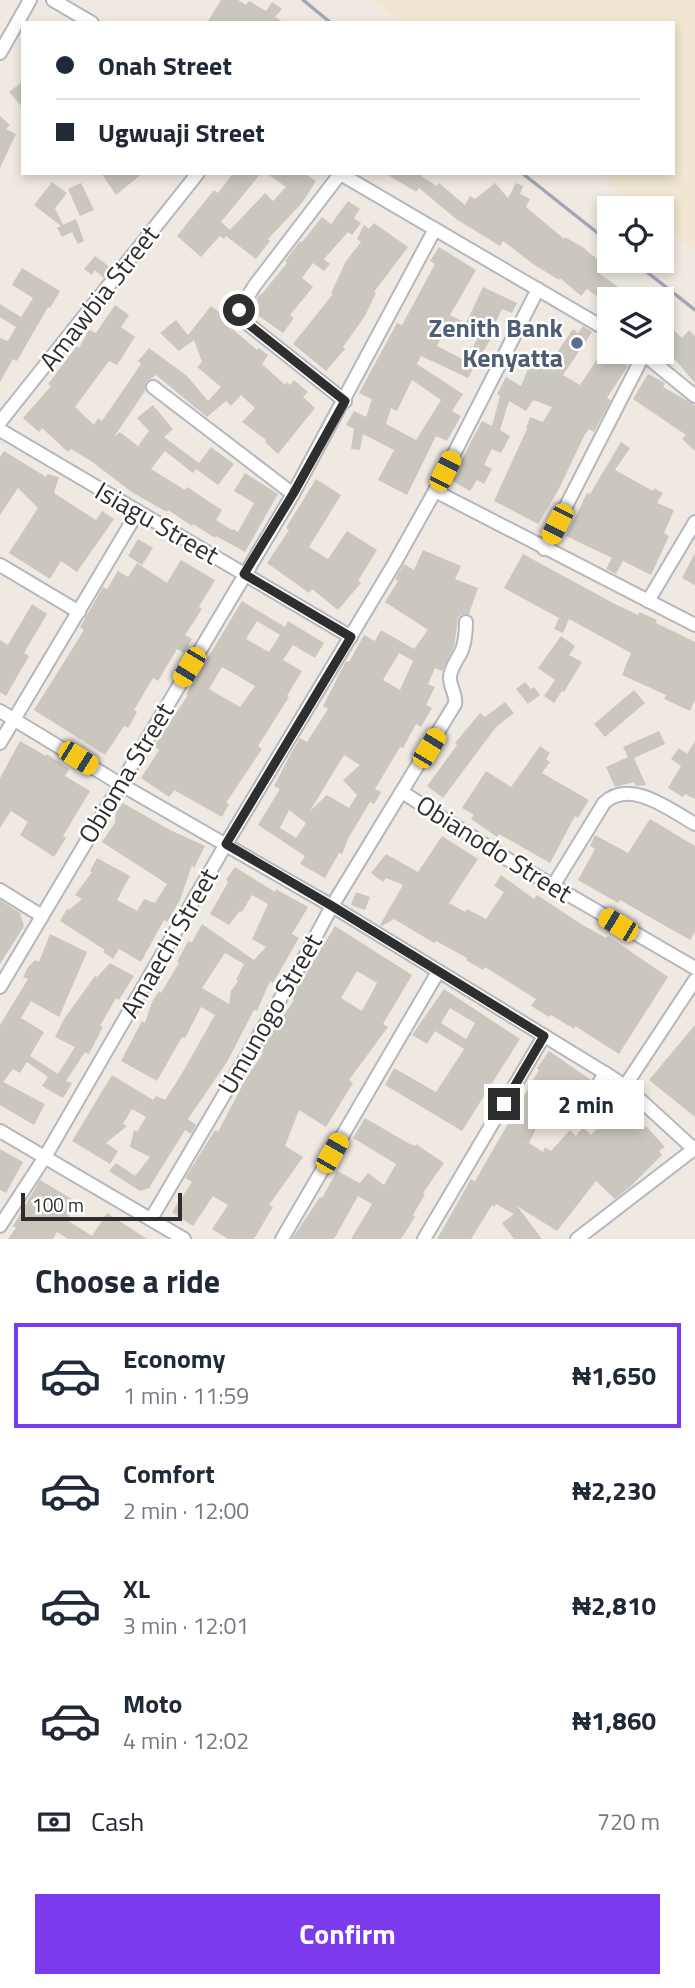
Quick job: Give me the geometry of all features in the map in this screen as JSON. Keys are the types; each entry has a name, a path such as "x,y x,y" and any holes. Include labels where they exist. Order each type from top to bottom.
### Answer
{"street":[{"path":"0,53 30,0"},
{"path":"53,0 89,21"},
{"name":"Amawbia Street","path":"0,422 196,175"},
{"path":"338,175 239,310 243,320 345,401"},
{"path":"341,175 597,324"},
{"name":"Obioma Street","path":"0,987 293,494 435,229"},
{"name":"Amaechi Street","path":"0,1226 45,1157 435,491 538,289"},
{"path":"544,549 636,364"},
{"path":"656,364 695,396"},
{"path":"153,387 293,494"},
{"name":"Isiagu Street","path":"0,430 351,637"},
{"path":"435,491 695,625"},
{"path":"0,743 137,513"},
{"path":"648,601 695,522"},
{"path":"0,565 79,612"},
{"name":"Umunogo Street","path":"150,1219 256,1041 332,906 455,704 450,673 462,651 466,622"},
{"path":"0,711 120,784 332,906 605,1073 625,1086 694,1149 578,1239"},
{"name":"Obianodo Street","path":"402,792 553,886 695,968"},
{"path":"553,886 610,797 624,793 643,797 695,824"},
{"path":"0,890 42,916"},
{"path":"282,1239 438,972"},
{"path":"625,1086 695,980"},
{"path":"424,1239 544,1036"},
{"path":"578,1120 605,1073"},
{"path":"0,1131 184,1239"}],"shaded area":[{"path":"373,0 695,0 695,251 674,234 674,196 626,196 599,175 675,175 675,21 399,21"}],"building":[{"path":"221,0 238,0 246,5 249,1 266,11 272,2 282,9 275,17 282,21 208,21"},
{"path":"21,83 21,106 9,92"},
{"path":"0,116 10,125 6,129 16,134 0,168"},
{"path":"102,175 141,175 116,195"},
{"path":"232,175 259,175 221,222 230,230 265,193 273,201 286,187 269,175 307,175 316,181 302,203 268,239 270,241 256,259 226,236 224,239 220,236 201,257 177,236 214,190 218,193"},
{"path":"388,175 422,175 437,186 439,183 465,205 470,196 475,199 495,183 508,198 516,183 523,186 520,194 530,199 526,207 564,239 565,237 584,248 597,259 597,273 601,273 618,287 597,287 597,296 587,289 581,296 560,278 559,280 533,264 503,241 500,246 456,219 419,188 416,192"},
{"path":"52,182 67,193 55,208 63,225 76,219 84,241 78,244 72,232 62,237 57,228 61,226 34,205"},
{"path":"81,183 94,210 80,216 68,189"},
{"path":"348,201 360,209 354,218 361,223 352,235 348,232 324,259 330,264 324,271 313,263 302,278 313,287 290,315 294,318 283,333 250,310 287,263 285,261 300,241 302,242 322,217 331,224"},
{"path":"374,223 408,247 374,292 376,293 365,316 343,347 345,349 326,371 293,344 333,294 331,293 346,261 361,242 357,239 364,225 369,229"},
{"path":"439,247 476,270 450,315 466,323 483,287 517,303 512,313 502,309 490,334 493,335 468,378 421,356 417,364 463,394 452,411 461,416 447,441 436,436 407,495 378,480 394,450 363,434 360,450 351,449 354,429 346,425 354,411 366,417 372,399 359,393 397,323 402,325 435,264 430,261","holes":["447,325 477,339 466,361 437,346","412,380 441,400 416,440 386,424 391,408 397,411"]},
{"path":"95,256 111,268 104,278 95,270 92,275 84,269"},
{"path":"22,268 60,291 17,361 13,359 0,382 0,338 8,341 16,327 0,317 0,304 21,317 33,298 12,285"},
{"path":"115,305 129,315 121,327 135,337 117,365 109,361 75,407 94,425 98,418 102,421 141,364 138,361 149,348 187,376 208,401 221,387 197,367 202,362 194,340 179,351 160,333 176,320 188,335 211,306 231,321 228,325 257,350 259,348 268,355 262,364 285,385 286,382 290,385 294,380 308,392 303,397 315,408 278,454 266,440 242,422 255,408 241,395 231,406 226,401 207,417 156,375 146,382 145,391 114,437 120,432 138,446 149,431 137,418 153,405 173,429 164,437 199,463 211,447 234,464 218,485 196,469 193,473 165,451 151,469 185,490 187,487 222,510 216,520 232,530 238,532 254,503 234,491 245,473 278,494 245,552 133,493 91,461 71,449 68,452 42,428 39,432 23,418 51,386 48,384 77,346 79,348 89,330 96,333"},
{"path":"583,326 592,332 563,375 580,385 597,360 597,364 628,366 607,398 611,400 594,432 589,429 584,436 558,491 538,524 494,501 530,417 543,422 552,407 533,400 526,411 509,401 500,430 510,436 501,453 492,449 484,465 492,469 484,484 477,480 470,491 451,480 482,421 492,426 500,396 497,394 506,377 521,386 530,364 545,370 573,329 578,333"},
{"path":"674,330 682,338 689,330 695,336 695,383 674,358"},
{"path":"648,374 665,383 663,387 695,405 695,451 682,439 686,435 633,399"},
{"path":"621,442 630,448 615,470 653,491 654,488 663,493 657,503 674,510 664,533 669,536 651,575 623,561 616,574 606,569 612,558 566,536 587,493 590,494"},
{"path":"4,451 46,477 47,474 59,477 54,493 96,520 102,511 114,519 77,572 61,561 50,579 9,553 38,508 18,488 0,515 0,457"},
{"path":"316,479 341,495 309,547 328,559 347,531 377,550 358,581 361,583 338,610 312,589 309,593 267,563 289,530 286,528"},
{"path":"138,539 153,548 142,565 128,556"},
{"path":"423,550 461,566 455,579 478,588 469,614 462,614 458,618 454,647 442,671 435,668 428,684 435,687 426,705 432,708 421,727 416,724 403,748 400,747 375,789 381,792 374,804 370,802 342,854 339,853 325,878 300,864 305,856 258,825 280,789 274,786 290,755 300,738 307,742 328,709 323,706 346,661 349,662 364,635 375,641 381,630 414,649 428,630 385,602 398,581 395,579 404,564 414,570","holes":["399,653 413,661 400,690 383,680","344,755 360,765 343,780 357,795 349,808 327,795 310,811","289,810 306,823 296,838 280,828"]},
{"path":"695,553 695,585 682,578"},
{"path":"523,554 613,603 638,615 639,612 657,620 656,623 695,642 695,700 690,711 664,699 666,695 622,675 631,653 569,619 563,633 554,629 559,618 504,588"},
{"path":"181,560 215,580 199,607 202,609 185,635 192,639 184,653 177,649 158,681 153,678 134,710 137,712 128,728 124,726 105,755 34,710 84,630 80,627 103,587 107,589 118,571 128,577 137,563 167,583"},
{"path":"242,601 285,627 288,621 324,643 315,658 293,645 283,660 302,671 258,746 262,749 226,803 229,804 222,817 174,790 169,797 141,778 159,750 154,746 188,695 186,694","holes":["257,621 280,635 269,652 246,639","222,667 255,686 240,707 209,689"]},
{"path":"32,604 47,614 24,653 29,656 6,696 0,692 0,640 8,645"},
{"path":"561,636 575,646 569,655 582,662 554,703 544,696 555,680 538,668"},
{"path":"525,682 531,689 534,687 540,695 528,704 516,689"},
{"path":"634,690 645,703 605,737 594,724"},
{"path":"505,702 514,713 496,727 443,798 427,786 457,745 455,743 480,713 485,717"},
{"path":"659,731 665,744 634,758 646,785 636,786 634,782 615,787 606,767 628,757 623,747"},
{"path":"20,741 46,756 47,754 69,769 65,776 90,791 63,836 66,838 54,857 20,835 28,822 11,811 0,828 0,778"},
{"path":"695,741 695,799 685,794 683,797 668,788 681,766 671,759 679,748 687,754"},
{"path":"540,746 550,753 546,759 550,762 542,773 589,800 578,818 575,816 550,863 499,834 497,837 471,819 474,815 462,808 486,771 511,787"},
{"path":"123,803 205,846 194,868 192,865 180,900 167,922 164,920 141,962 119,949 113,959 103,952 105,950 60,921 67,909 82,899 75,895 92,872 90,871 97,858 130,876 117,900 137,911 144,899 155,903 167,884 102,842 115,823 116,812"},
{"path":"650,819 695,846 695,932 690,940 620,900 618,903 578,880 595,849 590,846 595,835 628,853"},
{"path":"442,836 478,859 449,903 486,919 504,892 494,886 501,875 534,899 537,895 581,924 606,938 608,936 668,977 619,1054 575,1026 574,1029 531,1006 536,999 485,967 483,970 466,960 467,958 436,941 434,943 394,919 380,925 403,885 386,878 383,882 371,873 386,854 418,872"},
{"path":"235,867 275,892 276,889 308,907 292,934 299,938 273,983 270,981 257,1011 254,1010 227,1062 188,1119 196,1125 191,1134 185,1130 149,1188 140,1191 109,1171 116,1163 135,1176 150,1157 130,1147 134,1130 137,1132 146,1117 132,1109 123,1124 127,1126 106,1143 118,1151 110,1164 72,1141 112,1075 153,1100 156,1096 165,1100 181,1075 215,1015 201,1007 157,1081 121,1061 142,1021 145,1023 152,1002 159,991 161,993 179,963 177,962 188,941 192,942 202,924 254,960 266,947 252,939 268,904 252,895 242,912 240,911 229,925 210,914 228,882 226,880","holes":["225,953 244,964 231,991 229,1004 202,988"]},
{"path":"356,892 370,897 365,910 351,905"},
{"path":"0,900 20,913 24,926 0,964"},
{"path":"335,926 412,975 383,1024 388,1027 349,1080 353,1083 326,1127 299,1110 285,1146 303,1157 269,1205 273,1207 254,1239 228,1239 212,1229 228,1205 213,1196 193,1226 172,1212 192,1182 185,1178 215,1130 218,1132 245,1080 263,1053 260,1051 294,1000 291,998","holes":["357,971 377,983 362,1011 341,998"]},
{"path":"50,934 87,952 59,1017 31,1001 21,1018 44,1032 30,1056 58,1074 75,1047 55,1037 64,1019 95,976 110,963 134,976 119,1000 116,998 100,1026 103,1027 89,1054 85,1052 66,1081 72,1083 63,1098 42,1086 48,1077 27,1062 20,1073 13,1069 3,1082 45,1104 34,1125 0,1105 0,1025 28,979 23,977 28,967 35,960 39,962"},
{"path":"444,989 520,1039 462,1131 385,1085 394,1068 436,1092 464,1049 435,1031 427,1044 412,1035","holes":["450,1008 475,1023 466,1039 441,1023"]},
{"path":"695,1025 695,1117 649,1080"},
{"path":"549,1051 591,1080 578,1097 566,1089 548,1114 544,1112 529,1143 543,1152 545,1147 551,1151 570,1130 576,1136 583,1127 591,1135 600,1125 603,1128 631,1110 643,1129 646,1126 665,1147 659,1151 662,1155 615,1199 596,1181 557,1231 517,1206 542,1239 514,1239 502,1223 514,1214 496,1204 494,1207 492,1205 471,1239 437,1239 471,1179 475,1181"},
{"path":"365,1118 408,1143 415,1146 416,1144 444,1163 423,1193 425,1194 413,1215 415,1217 401,1239 351,1239 372,1204 358,1196 334,1239 292,1239 320,1197 322,1198 337,1171 360,1183 368,1173 384,1185 396,1164 353,1138"},
{"path":"0,1149 23,1162 6,1193 0,1190"},
{"path":"40,1180 77,1202 67,1220 92,1236 107,1213 147,1239 68,1239 57,1232 53,1239 8,1239"}],"railway":[{"path":"303,0 329,21"},
{"path":"525,175 597,232"},
{"path":"648,273 695,310"}],"place":[{"name":"Zenith Bank Kenyatta","path":"577,343"}],"route":[{"path":"239,310 243,320 345,401 244,574 351,637 226,844 544,1036 504,1104"}]}
